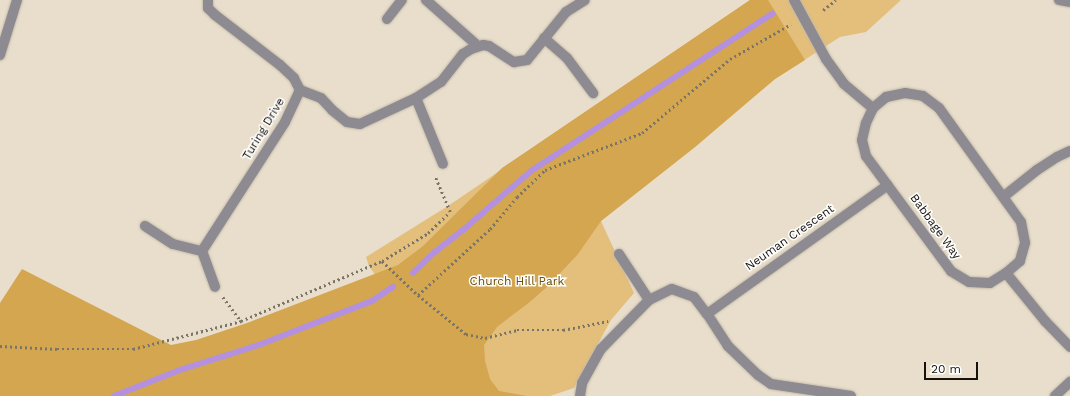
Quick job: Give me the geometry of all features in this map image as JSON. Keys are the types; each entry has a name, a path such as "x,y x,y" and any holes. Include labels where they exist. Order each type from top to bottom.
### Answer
{"street":[{"path":"0,55 18,0"},
{"name":"Turing Drive","path":"202,251 285,122 300,90 294,78 280,65 246,37 214,15 208,8 208,0"},
{"path":"387,20 402,0"},
{"path":"426,0 478,46"},
{"path":"300,90 321,98 347,122 360,124 416,98 441,82 464,54 478,46 489,46 506,58 518,63 527,60 531,57 544,38 566,12 585,0"},
{"path":"794,0 826,59 844,84 874,108"},
{"path":"1059,0 1070,2"},
{"path":"544,38 567,58 593,93"},
{"name":"Babbage Way","path":"905,93 923,96 939,108 1021,222 1025,243 1020,261 1006,273 990,283 969,282 951,271 888,185 866,156 862,140 866,123 874,108 886,97 905,93"},
{"path":"416,98 444,164"},
{"path":"1004,197 1037,170 1057,157 1070,151"},
{"name":"Neuman Crescent","path":"707,314 888,185"},
{"path":"145,226 173,244 202,251 216,287"},
{"path":"619,254 649,300"},
{"path":"1006,273 1045,321 1070,347"},
{"path":"580,396 582,384 601,349 623,324 649,300 672,289 694,296 728,346 758,376 771,384 851,396"},
{"path":"1055,396 1070,382"}],"path":[{"path":"823,10 836,0"},
{"path":"418,295 490,229 517,197 545,170 642,133 730,59 791,24"},
{"path":"0,346 57,349 132,349 241,321 382,261 428,233 450,212 432,169"},
{"path":"382,261 418,295 466,334 485,338 517,330 563,330 611,320 623,324"},
{"path":"216,287 241,321"}],"green space":[{"name":"Church Hill Park","path":"750,0 901,0 866,32 840,37 775,79 695,147 601,221 634,293 611,320 574,388 550,396 483,396 382,285 369,266 366,257 448,206"},
{"path":"750,0 768,0 805,60 775,79 695,147 601,221 578,254 549,285 497,327 484,345 485,361 490,379 499,391 527,396 0,396 0,303 22,269 171,345 196,340 247,323 398,265 423,246 502,168"}],"waterway":[{"path":"413,273 435,252 462,231 531,171 772,14"},
{"path":"114,396 180,370 259,345 372,301 393,287"}]}
